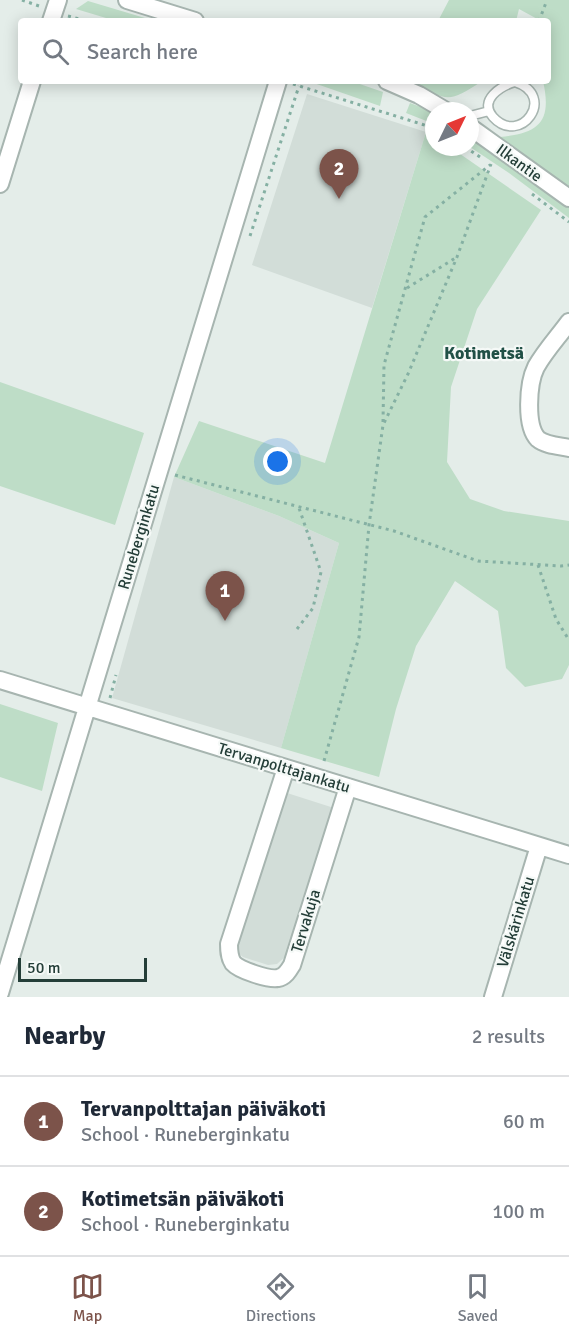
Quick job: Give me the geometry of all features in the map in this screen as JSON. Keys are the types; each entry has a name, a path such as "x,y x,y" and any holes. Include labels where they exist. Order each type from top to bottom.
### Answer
{"street":[{"path":"52,18 58,0"},
{"path":"128,0 185,18"},
{"path":"0,184 32,84"},
{"name":"Runeberginkatu","path":"0,993 284,84"},
{"path":"394,84 431,102"},
{"name":"Ilkantie","path":"479,133 569,198"},
{"path":"569,322 537,367 532,379 529,416 531,429 539,440 569,448"},
{"name":"Tervanpolttajankatu","path":"0,680 569,855"},
{"name":"Tervakuja","path":"286,768 229,944 228,953 233,963 255,974 277,979 292,965 348,787"},
{"name":"Välskärinkatu","path":"493,997 539,846"}],"lane":[{"path":"505,84 492,94 489,111 502,124 510,126 519,126 527,121 535,108 530,89 521,84"},
{"path":"479,114 489,111"}],"path":[{"path":"540,18 547,0"},
{"path":"291,84 425,125"},
{"path":"479,156 491,164"},
{"path":"382,425 408,374 457,257 491,164"},
{"path":"322,767 359,637 369,525 382,425 384,365 425,217 491,164"},
{"path":"527,191 569,222"},
{"path":"405,289 457,257"},
{"path":"173,474 394,531 478,561 569,565"},
{"path":"297,629 313,608 321,572 299,508"},
{"path":"538,565 556,619 569,640"}],"shaded area":[{"path":"307,94 425,132 372,308 252,265"},
{"path":"174,477 279,516 339,543 281,748 112,698"},
{"path":"284,792 334,808 286,956 277,964 268,965 243,957 237,952 236,944"}],"green space":[{"path":"449,0 569,0 569,188 500,137 534,128 544,115 546,106 543,84 551,84 551,18 536,18 519,9 517,18 440,18"},
{"path":"88,1 145,18 106,18 76,9"},
{"path":"317,84 360,84 383,92 380,106"},
{"path":"417,84 478,84 453,97 440,96"},
{"path":"410,103 425,109 425,120 406,113"},
{"path":"425,135 425,156 463,156 541,210 477,309 451,387 447,462 470,499 504,511 569,521 569,665 562,679 525,687 506,668 498,611 455,581 416,646 396,709 379,777 281,748 339,543 279,516 174,477 199,421 325,463"},
{"path":"479,143 569,208 569,218 479,153"},
{"path":"0,382 144,433 115,525 0,486"},
{"path":"0,704 58,723 42,791 0,777"}],"place":[{"name":"Kotimetsän päiväkoti","path":"339,199"},
{"name":"Tervanpolttajan päiväkoti","path":"225,621"}],"district":[{"name":"Kotimetsä","path":"484,353"}]}
